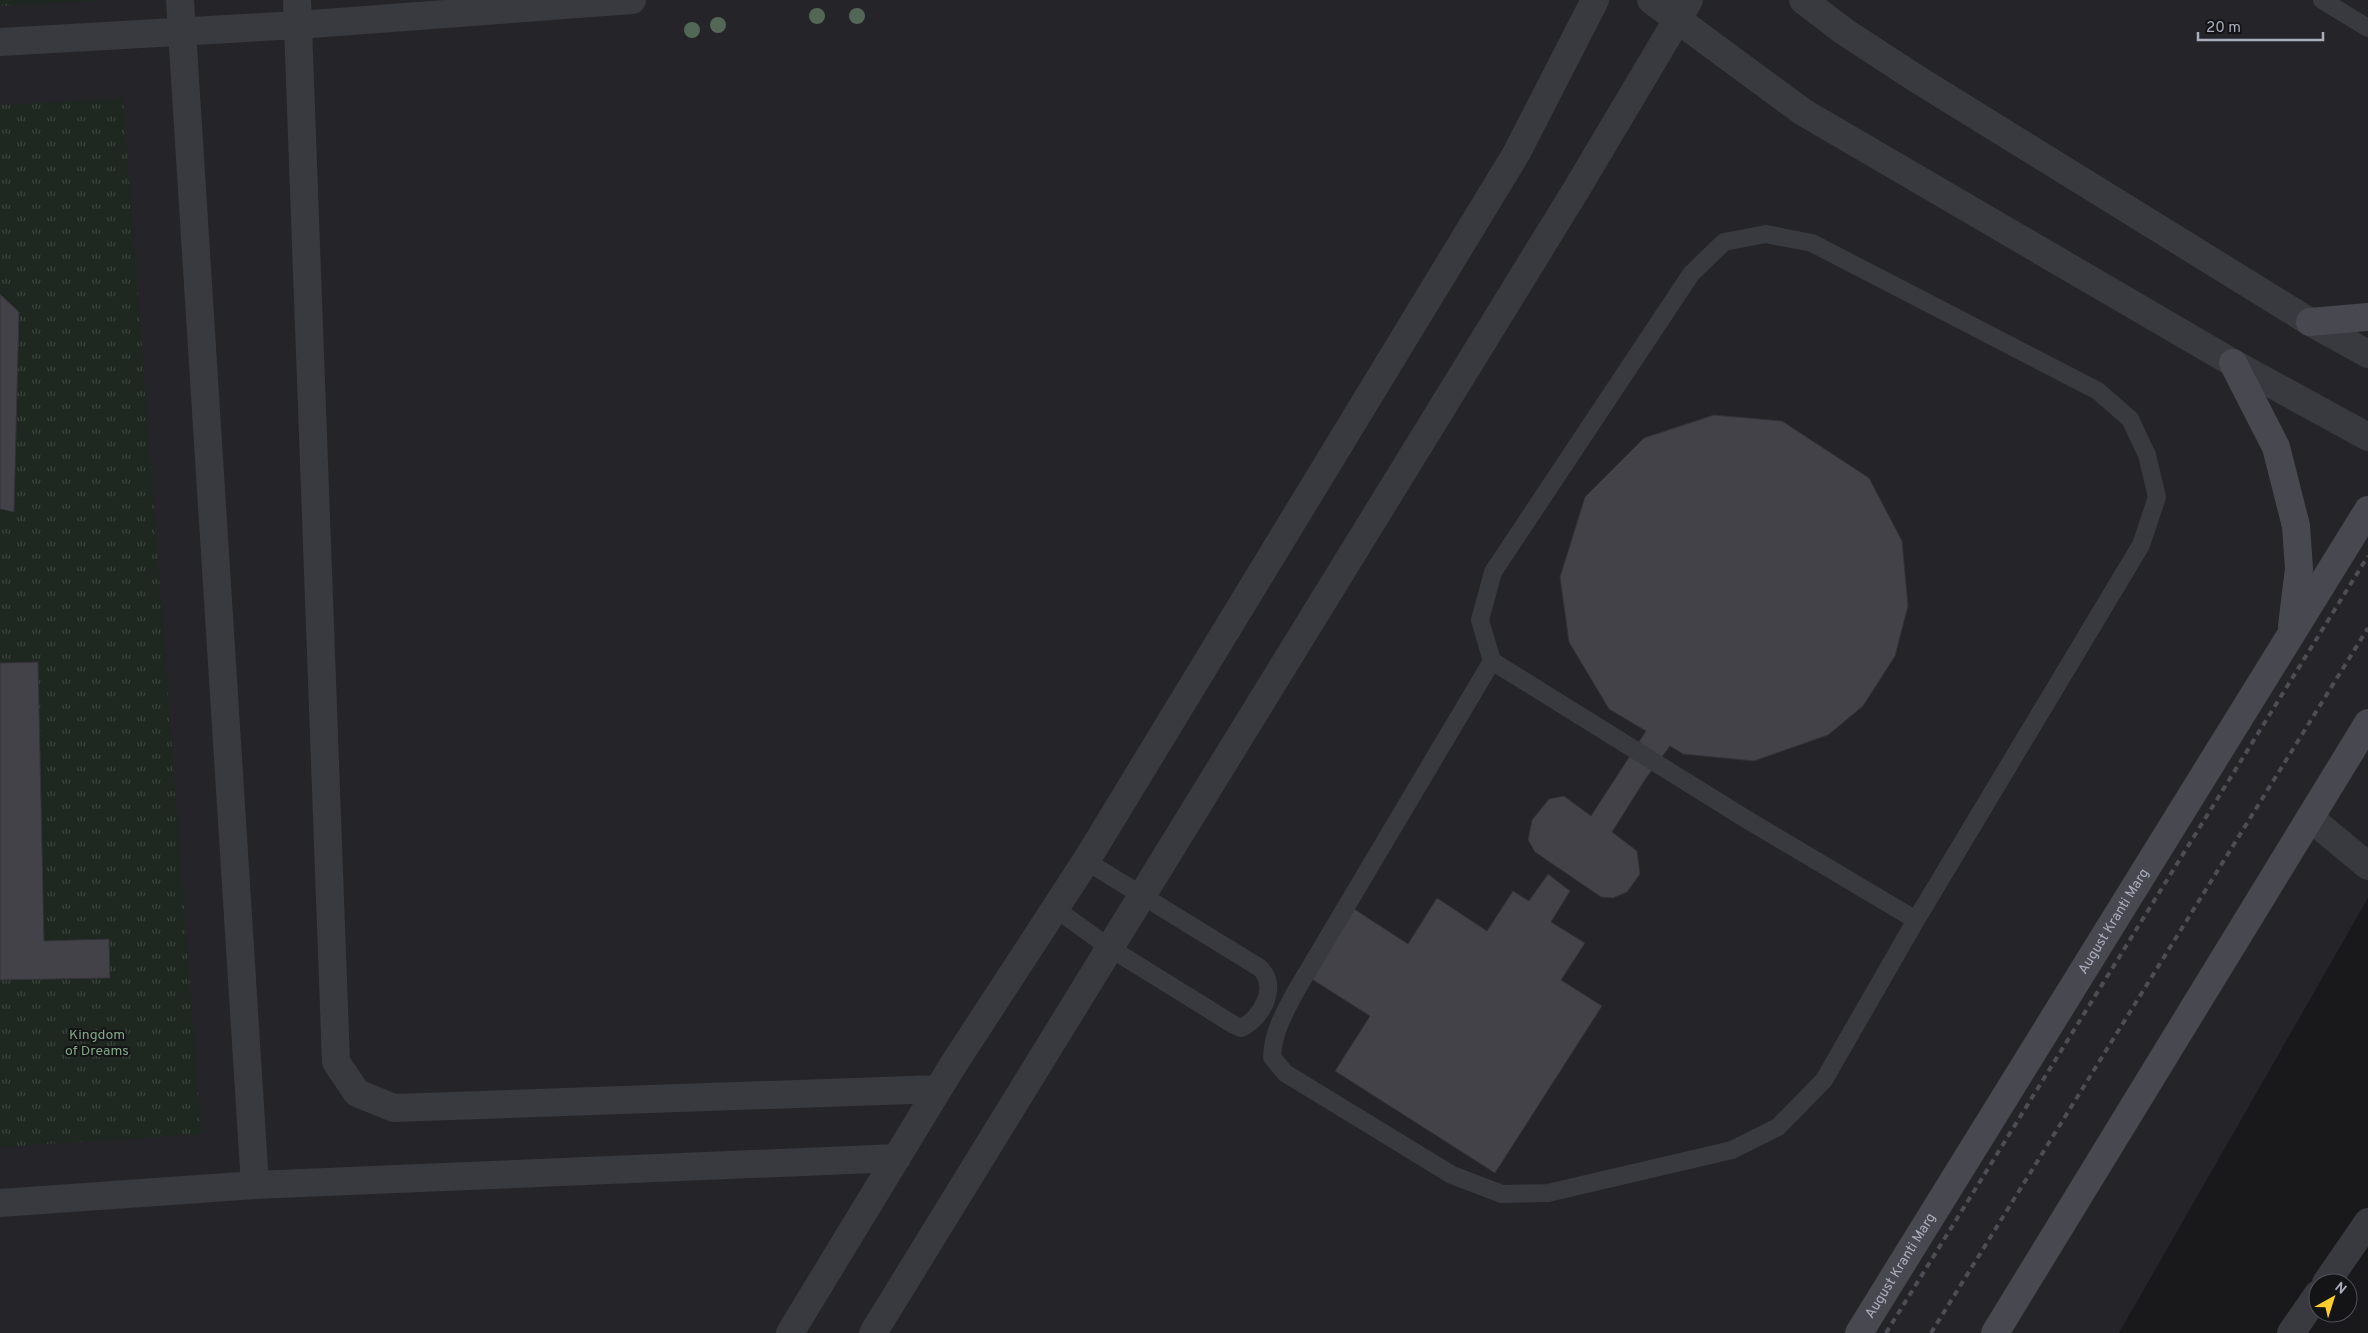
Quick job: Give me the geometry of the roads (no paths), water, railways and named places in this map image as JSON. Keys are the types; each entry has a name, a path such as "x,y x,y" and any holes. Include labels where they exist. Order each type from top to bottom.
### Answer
{"main road":[{"path":"2310,322 2368,317"},
{"path":"2233,363 2276,447 2296,526 2299,569 2291,635"},
{"name":"August Kranti Marg","path":"1860,1333 2368,510"},
{"path":"1995,1333 2368,723"}],"street":[{"path":"180,0 255,1186"},
{"path":"0,42 182,30 297,12 632,0"},
{"path":"790,1333 938,1090 1086,861 1516,154 1595,0"},
{"path":"1651,0 1683,10 1803,112 2233,363 2368,437"},
{"path":"1803,0 1846,32 1917,79 2310,322 2368,354"},
{"path":"872,1333 1576,190 1683,10"},
{"path":"297,12 336,1062 357,1093 394,1108 938,1090"},
{"path":"2310,818 2368,866"},
{"path":"0,1204 255,1186 897,1158"},
{"path":"2333,1273 2368,1222"},
{"path":"2290,1333 2308,1308"}],"lane":[{"path":"2322,0 2368,28"},
{"path":"1492,662 1283,1014 1272,1040 1272,1057 1285,1073 1452,1175 1502,1194 1548,1193 1732,1150 1778,1127 1824,1080 1916,920 2141,545 2157,497 2147,455 2130,419 2098,391 1812,243 1766,234 1724,242 1691,274 1493,572 1480,620 1492,662 1746,819 1916,920"},
{"path":"1056,909 1110,948 1191,1000 1241,1028 1255,1020 1264,1005 1268,991 1268,980 1260,968 1086,861"},
{"path":"1264,1005 1283,1014"}],"railway":[{"path":"1886,1333 2368,556"},
{"path":"1931,1333 2368,628"}],"park label":[{"name":"Kingdom of Dreams","path":"97,1044"}]}
